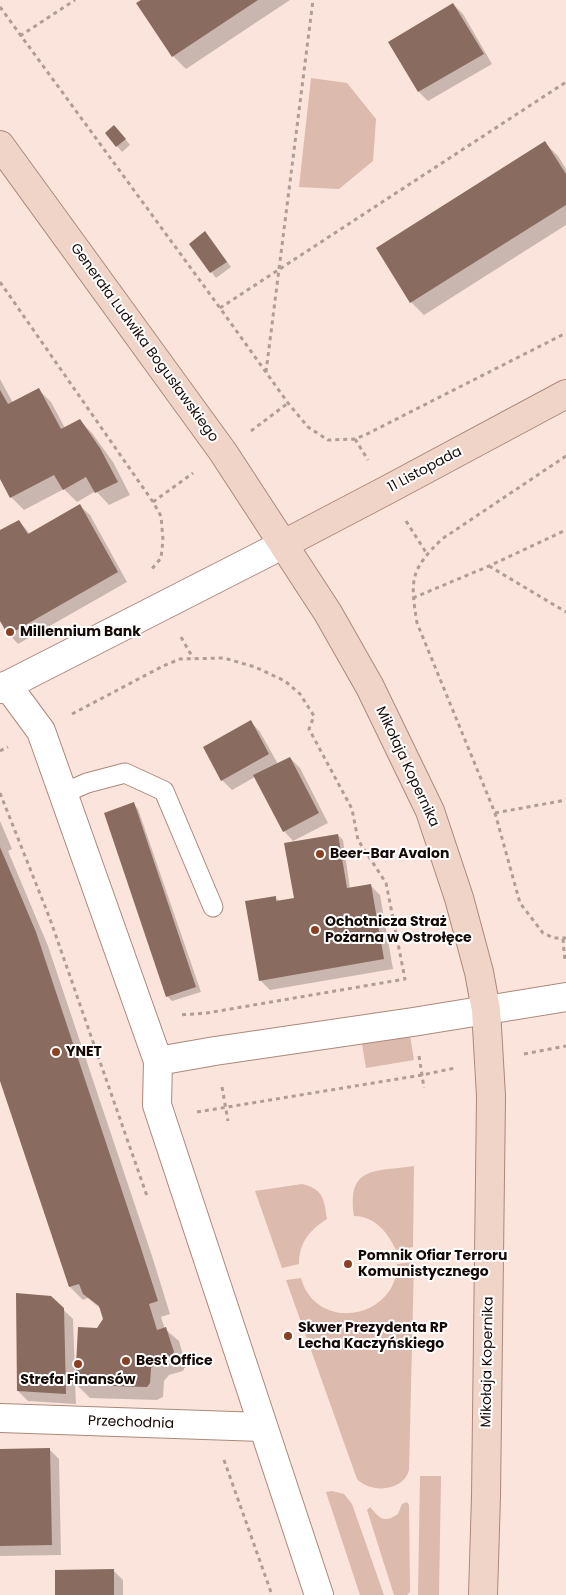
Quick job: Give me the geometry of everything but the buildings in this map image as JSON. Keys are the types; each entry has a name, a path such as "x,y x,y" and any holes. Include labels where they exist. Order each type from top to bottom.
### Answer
{"street":[{"name":"Generała Ludwika Bogusławskiego","path":"0,145 203,423 284,544"},
{"name":"11 Listopada","path":"284,544 566,394"},
{"path":"284,544 2,684 41,730 158,1061 157,1106 162,1124 319,1595"},
{"name":"Mikołaja Kopernika","path":"284,544 328,613 370,687 430,811 459,898 486,1010 491,1096 483,1595"},
{"path":"158,1061 566,997"},
{"name":"Przechodnia","path":"0,1418 262,1428"}],"lane":[{"path":"64,793 87,783 126,773 164,791 213,907"}],"path":[{"path":"20,36 75,0"},
{"path":"266,372 313,0"},
{"path":"0,7 288,403 308,427 328,440 355,439 367,434 566,333"},
{"path":"220,308 566,82"},
{"path":"0,282 161,516 163,540 161,558 146,576"},
{"path":"565,966 564,939 543,934 520,903 494,813 417,623 413,598 417,567 442,539 566,456"},
{"path":"413,598 489,566 566,530"},
{"path":"489,566 566,612"},
{"path":"65,718 163,666 180,659 224,658 255,667 285,681 300,694 314,716 309,729 352,809 358,840 386,884 405,980 207,1013 180,1015 173,1011"},
{"path":"0,793 50,919 148,1200"},
{"path":"494,813 566,800"},
{"path":"125,1136 194,1112 422,1075 566,1046"},
{"path":"217,1426 219,1448 272,1595"}],"shaded area":[{"path":"311,78 347,83 376,119 373,161 339,189 299,187"},
{"path":"410,1036 414,1060 366,1068 362,1044"},
{"path":"414,1166 413,1247 396,1250 385,1232 374,1222 354,1216 353,1199 355,1188 360,1179 367,1174"},
{"path":"302,1184 315,1189 322,1196 327,1219 311,1232 303,1243 299,1264 282,1268 255,1191"},
{"path":"414,1262 409,1470 406,1477 394,1486 386,1488 370,1487 357,1479 286,1280 301,1278 307,1292 316,1303 341,1313 354,1313 368,1309 380,1301 390,1290 397,1271 397,1264"},
{"path":"420,1476 441,1476 439,1595 418,1595"},
{"path":"332,1491 344,1494 352,1504 384,1595 360,1595 326,1492"},
{"path":"407,1502 409,1505 410,1592 407,1595 394,1595 367,1510 370,1507 379,1517 389,1519 398,1514 402,1504"}],"place":[{"name":"Millennium Bank","path":"10,632"},
{"name":"Beer-Bar Avalon","path":"320,854"},
{"name":"Ochotnicza Straż Pożarna w Ostrołęce","path":"315,930"},
{"name":"YNET","path":"56,1052"},
{"name":"Pomnik Ofiar Terroru Komunistycznego","path":"348,1264"},
{"name":"Skwer Prezydenta RP Lecha Kaczyńskiego","path":"288,1336"},
{"name":"Best Office","path":"126,1361"},
{"name":"Strefa Finansów","path":"78,1364"}]}
